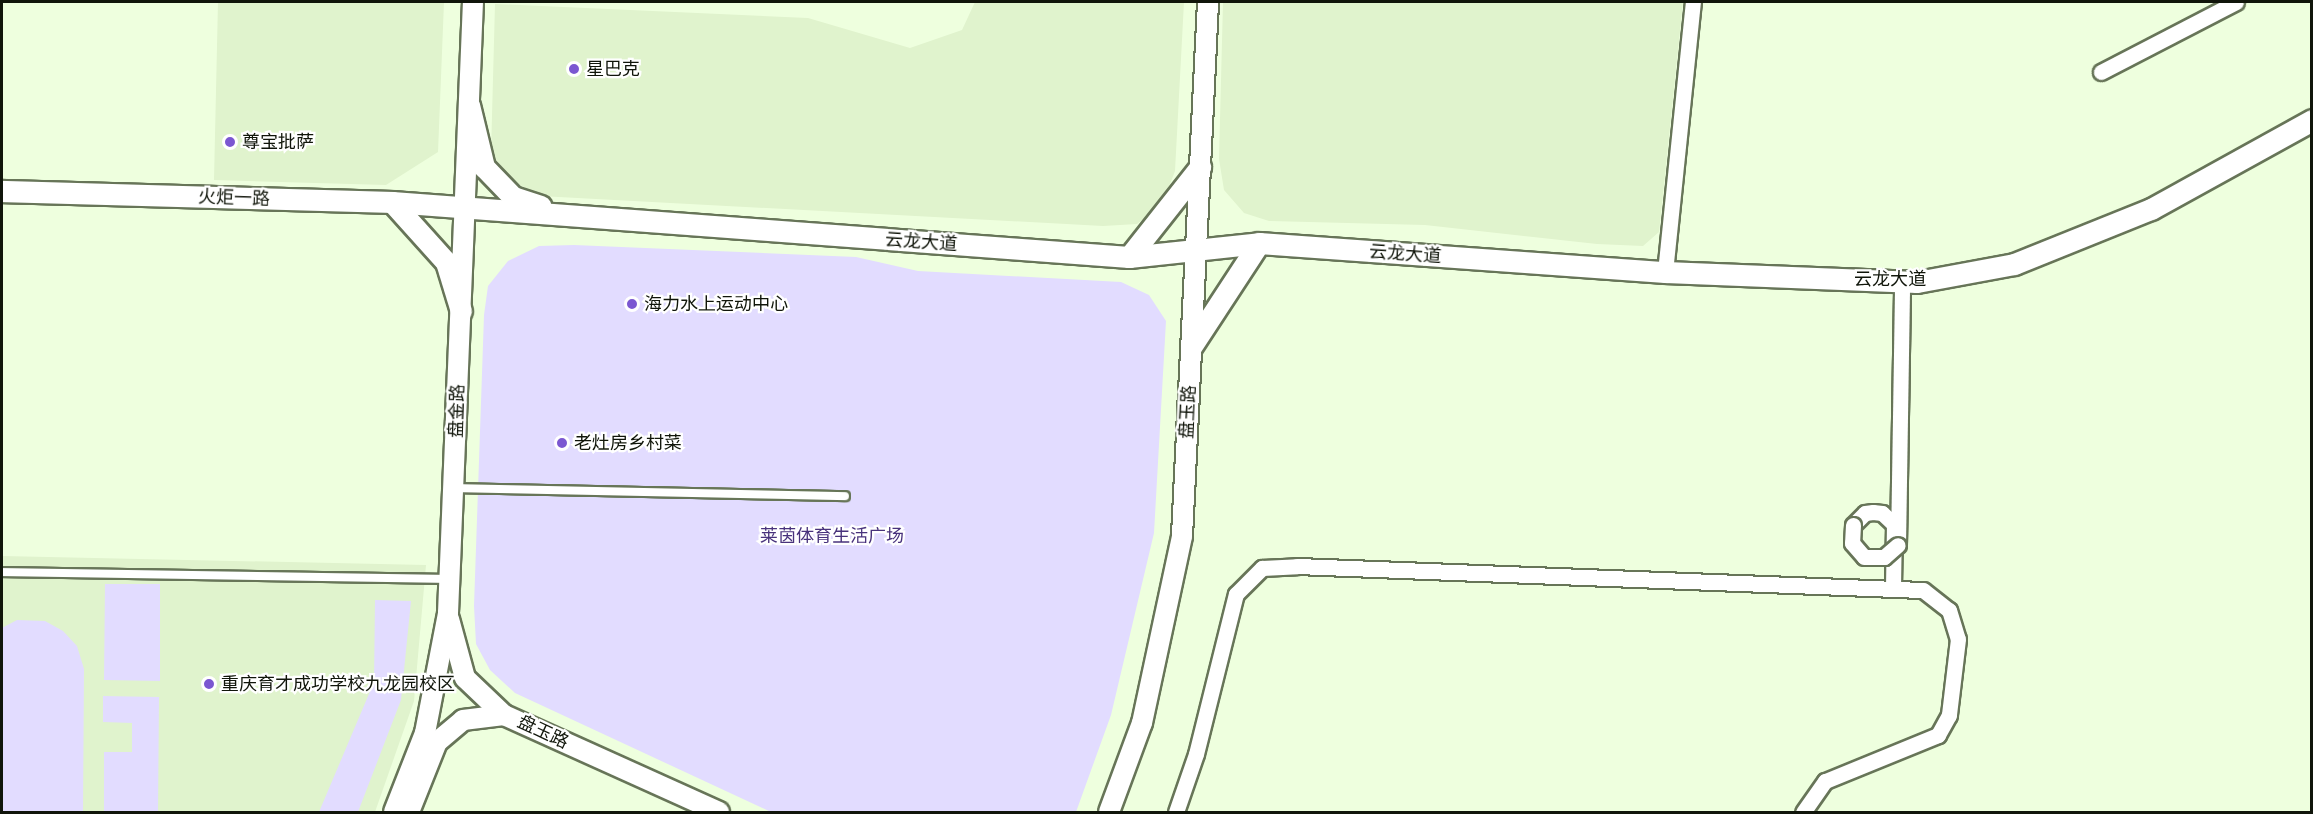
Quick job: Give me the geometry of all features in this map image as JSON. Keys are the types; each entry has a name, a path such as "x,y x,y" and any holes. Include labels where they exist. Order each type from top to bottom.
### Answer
{"main road":[{"path":"469,105 484,167 513,197 572,216"},
{"name":"云龙大道","path":"466,209 1129,257 1259,243 1665,272 1902,282 2014,264 2151,209 2312,120"},
{"path":"1129,257 1200,167"},
{"name":"火炬一路","path":"2,191 392,202 466,209"},
{"path":"392,202 446,262 461,311"},
{"path":"1191,347 1259,243"}],"street":[{"name":"盘金路","path":"394,813 425,733 448,613 473,2"},
{"name":"盘玉路","path":"1109,813 1142,723 1182,536 1208,2"},
{"path":"1665,272 1693,2"},
{"path":"2101,72 2236,2"},
{"path":"1893,587 1894,525 1882,513 1865,513 1853,525 1852,543 1864,557 1884,557 1898,545 1902,282"},
{"path":"1176,813 1196,754 1236,594 1262,568 1893,587 1923,590 1949,610 1958,639 1949,715 1938,735 1825,781 1803,807 1803,813"},
{"path":"448,613 465,678 504,715"},
{"name":"盘玉路","path":"409,813 437,742 463,720 504,715 718,813"}],"lane":[{"path":"454,488 845,496"},
{"path":"2,572 449,579"}],"shaded area":[{"path":"218,2 444,2 438,152 386,185 214,180"},
{"path":"975,2 1184,2 1175,171 1162,205 1137,224 1103,226 540,196 513,181 491,153 495,4 808,18 910,48 962,30"},
{"path":"1223,2 1683,2 1659,232 1643,246 1597,244 1425,225 1269,221 1244,213 1224,190 1219,159"},
{"name":"重庆育才成功学校九龙园校区","path":"2,556 426,565 414,701 375,812 2,812"}],"green space":[{"name":"莱茵体育生活广场","path":"574,245 856,257 918,271 1121,282 1149,295 1166,321 1154,533 1111,715 1076,812 771,812 515,693 490,670 476,644 474,606 484,315 488,286 508,261 539,246"},
{"path":"105,584 160,584 160,681 104,680"},
{"path":"375,600 411,601 401,700 358,812 319,812 374,682"},
{"path":"17,620 45,621 63,631 77,646 84,669 83,812 2,812 2,628"},
{"path":"103,696 159,697 158,812 104,812 104,752 132,752 132,723 103,722"}],"place":[{"name":"星巴克","path":"574,69"},
{"name":"尊宝批萨","path":"230,142"},
{"name":"海力水上运动中心","path":"632,304"},
{"name":"老灶房乡村菜","path":"562,443"},
{"name":"重庆育才成功学校九龙园校区","path":"209,684"}]}
